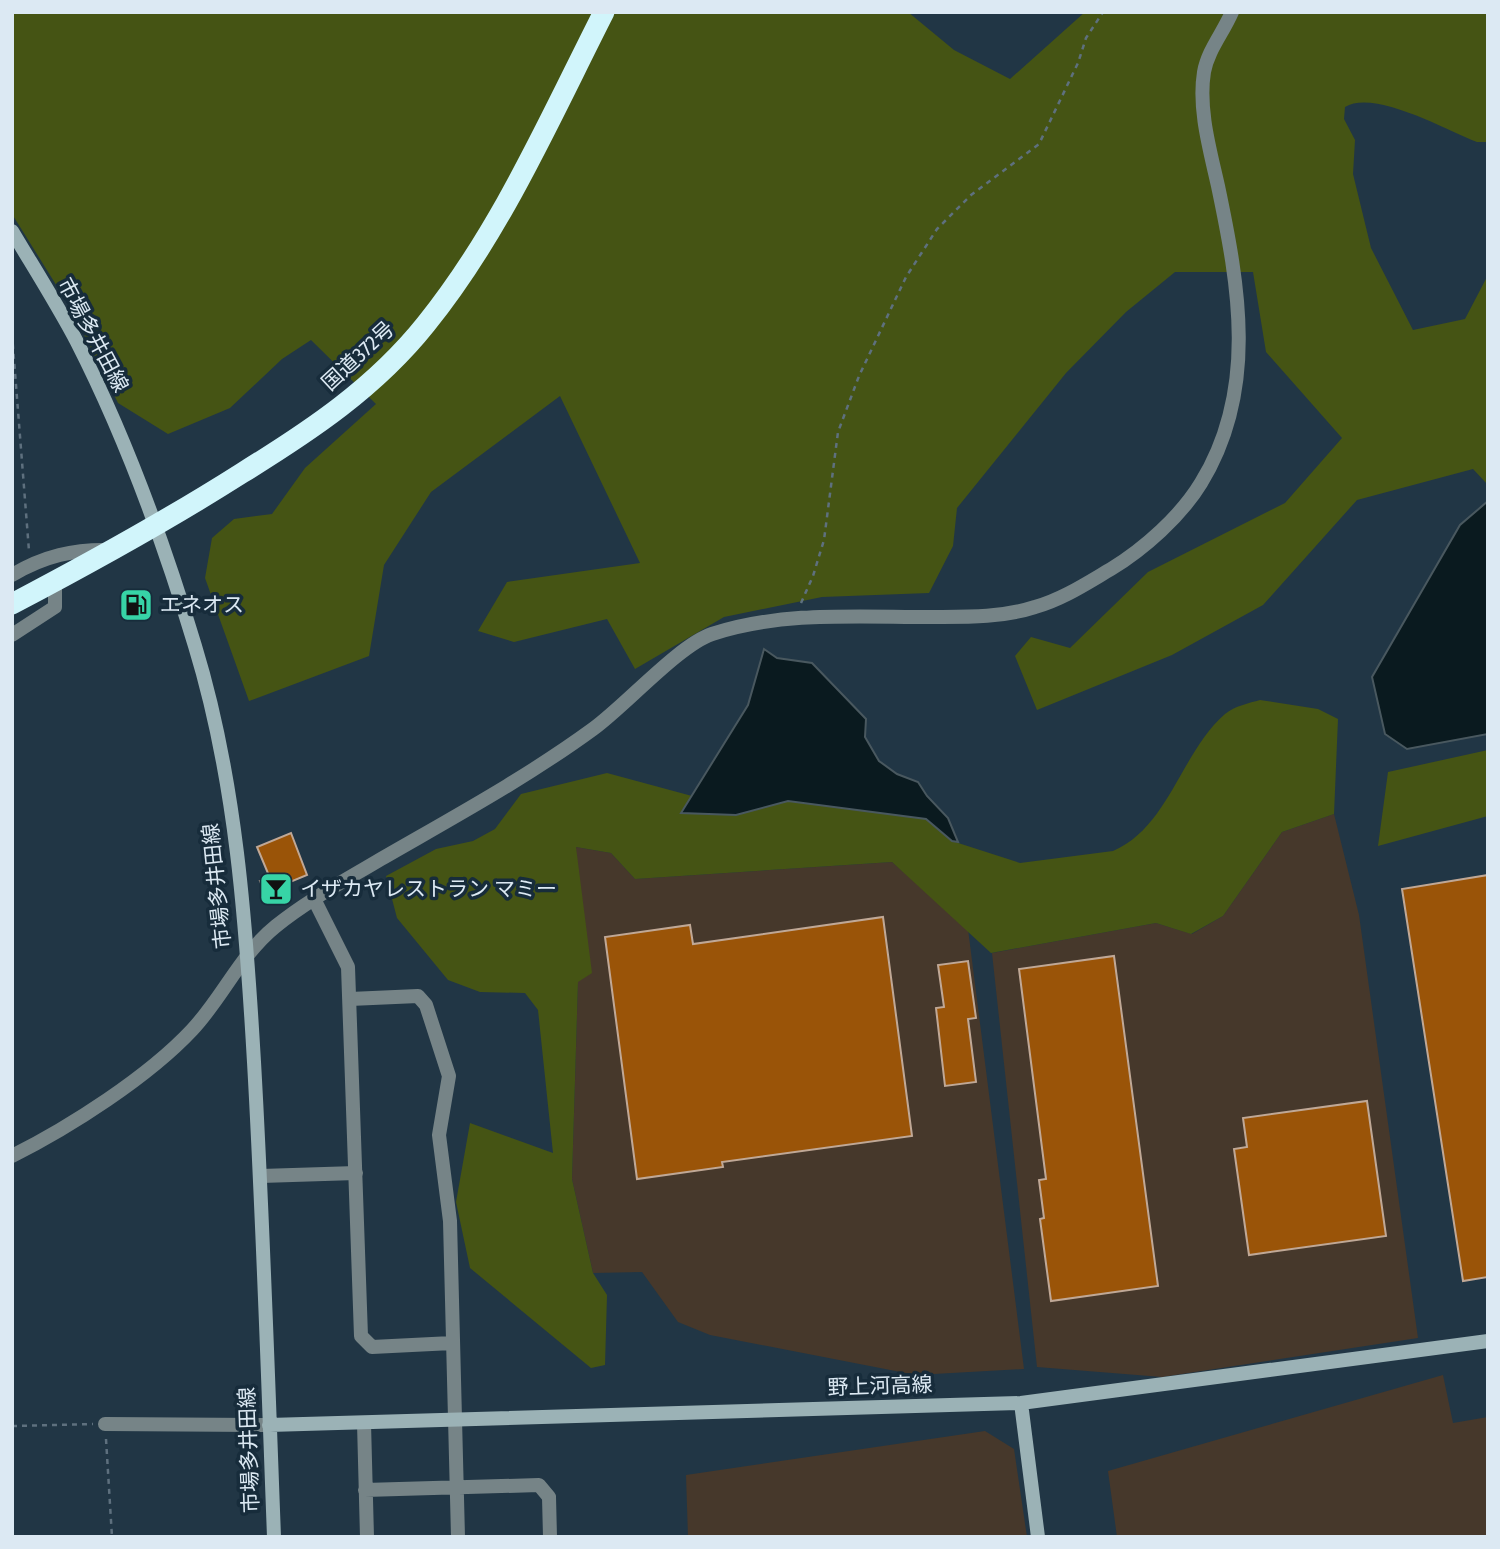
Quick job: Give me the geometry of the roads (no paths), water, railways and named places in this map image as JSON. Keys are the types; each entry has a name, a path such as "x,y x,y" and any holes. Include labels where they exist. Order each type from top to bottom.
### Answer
{"highway":[{"name":"国道372号","path":"12,604 155,526 305,435 355,397 394,361 426,323 503,209 604,12"}],"main road":[{"name":"市場多井田線","path":"12,231 76,341 111,415 155,526 196,648 223,767 244,895 261,1176 274,1537"},
{"name":"野上河高線","path":"270,1425 1021,1403 1488,1341"},
{"path":"1021,1403 1038,1537"}],"street":[{"path":"12,1156 69,1123 158,1062 214,1005 246,955 276,926 314,899 479,802 591,730 698,641 709,635 794,618 977,618 1032,609 1064,597 1131,557 1189,500 1218,449 1241,357 1237,286 1202,98 1209,53 1232,12"},
{"path":"12,575 30,565 77,550 111,550"},
{"path":"12,635 55,607 55,582"},
{"path":"314,899 348,967 361,1336 372,1347 452,1343"},
{"path":"350,999 418,996 426,1005 449,1076 439,1135 450,1221 458,1537"},
{"path":"261,1176 356,1173"},
{"path":"364,1423 367,1537"},
{"path":"106,1424 270,1425"},
{"path":"365,1490 540,1485 549,1497 550,1537"}],"place":[{"name":"エネオス","path":"136,605"},
{"name":"イザカヤレストラン マミー","path":"276,889"}]}
